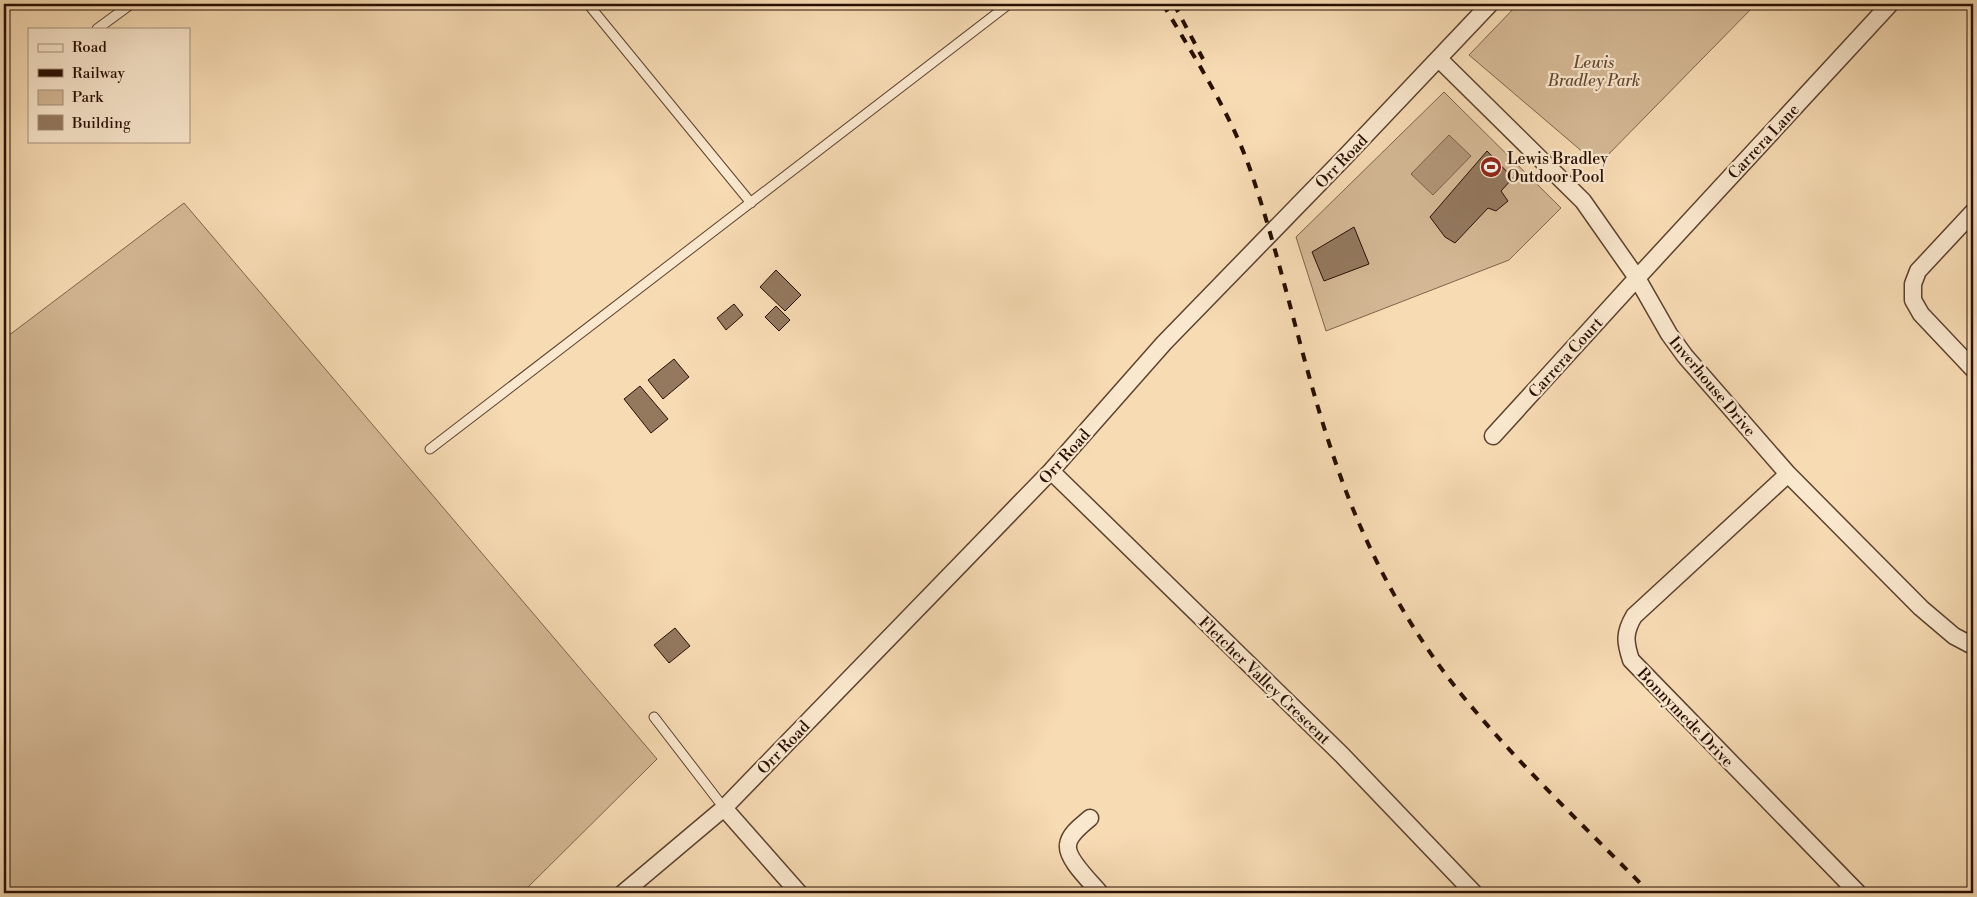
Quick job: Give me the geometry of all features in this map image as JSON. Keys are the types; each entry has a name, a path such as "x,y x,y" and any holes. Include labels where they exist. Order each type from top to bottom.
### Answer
{"street":[{"name":"Orr Road","path":"623,893 724,808 1051,471 1164,343 1490,4"},
{"name":"Carrera Lane","path":"1637,278 1890,4"},
{"name":"Inverhouse Drive","path":"1439,59 1583,201 1637,278 1669,334 1685,356 1788,474 1921,608 1954,636 1973,646"},
{"path":"1973,212 1918,271 1913,284 1913,300 1921,314 1973,369"},
{"name":"Carrera Court","path":"1493,436 1637,278"},
{"name":"Fletcher Valley Crescent","path":"1051,471 1342,755 1474,893"},
{"name":"Bonnymede Drive","path":"1788,474 1634,616 1628,626 1626,644 1631,660 1858,893"},
{"path":"724,808 799,893"},
{"path":"1090,818 1073,834 1068,844 1069,855 1100,893"}],"lane":[{"path":"98,28 131,4"},
{"path":"588,4 751,203"},
{"path":"430,449 1009,4"},
{"path":"654,717 724,808"}],"green space":[{"name":"Lewis Bradley Park","path":"1518,4 1756,4 1598,165 1469,55"},
{"path":"1444,92 1561,208 1509,260 1326,331 1296,237"},
{"path":"184,203 657,759 522,893 4,893 4,339"}],"shaded area":[{"path":"1449,135 1471,156 1433,195 1411,174"}],"building":[{"path":"1487,151 1513,178 1501,191 1508,201 1496,211 1488,208 1455,243 1445,237 1430,217"},
{"path":"1354,227 1369,264 1324,281 1312,252"},
{"path":"776,270 801,295 785,311 760,287"},
{"path":"734,304 743,315 726,330 717,318"},
{"path":"776,306 790,320 779,331 765,317"},
{"path":"674,359 689,377 663,399 648,380"},
{"path":"640,386 668,419 651,433 624,399"},
{"path":"675,628 690,646 669,663 654,645"}],"railway":[{"path":"1163,4 1199,64 1242,147 1265,215 1331,449 1347,495 1386,580 1409,620 1461,694 1553,795 1650,893"},
{"path":"1174,4 1203,59"}],"place":[{"name":"Lewis Bradley Outdoor Pool","path":"1491,167"}]}
